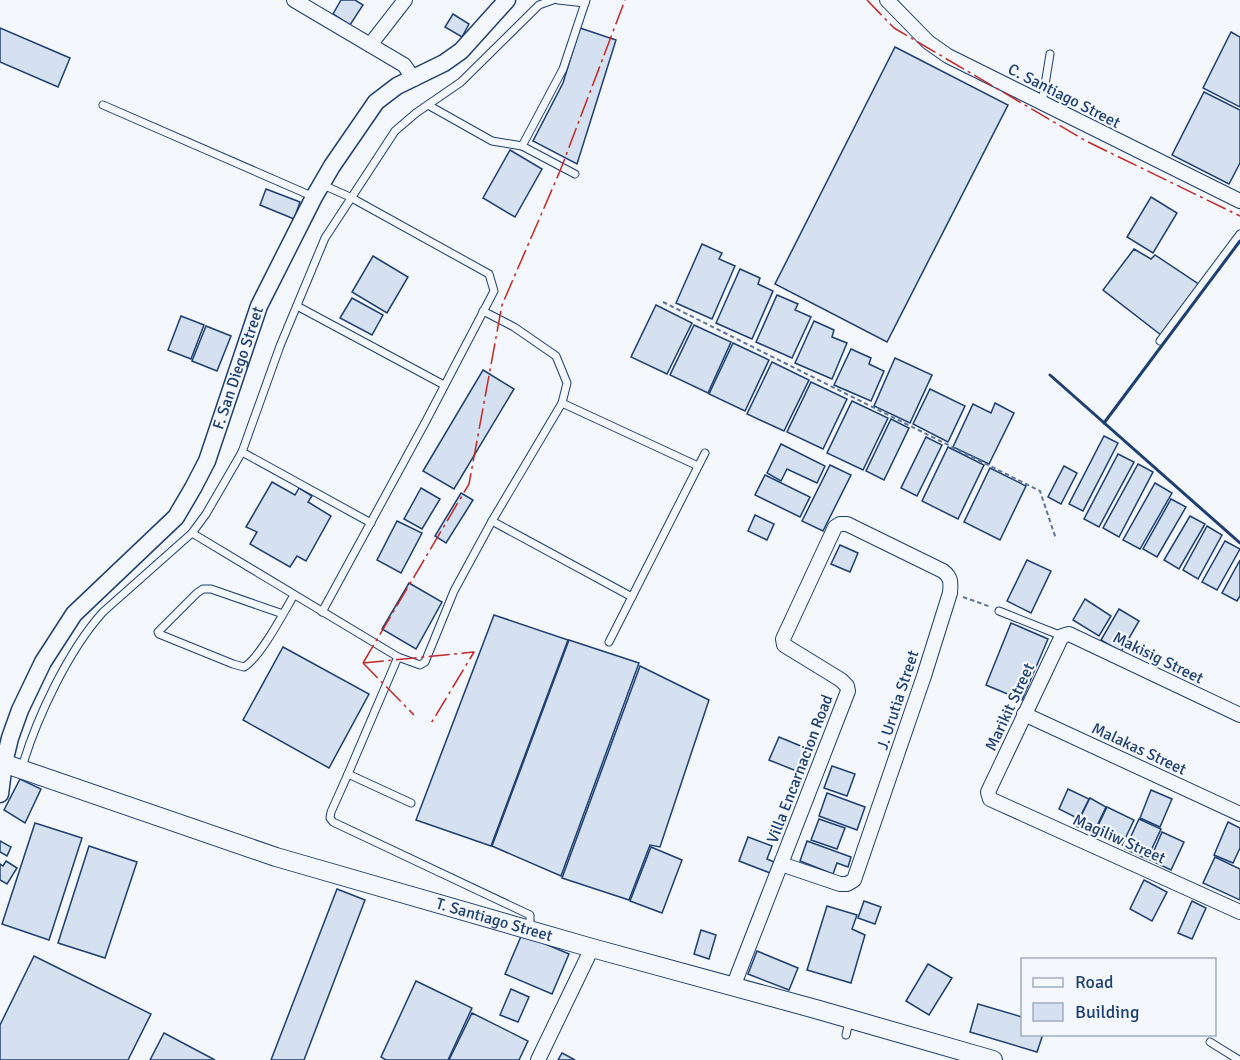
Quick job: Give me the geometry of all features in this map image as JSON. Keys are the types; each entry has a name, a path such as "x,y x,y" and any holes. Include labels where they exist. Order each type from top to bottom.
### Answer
{"main road":[{"name":"T. Santiago Street","path":"8,765 276,857 733,987 848,1027 993,1060"}],"street":[{"path":"294,0 404,65 414,79"},
{"path":"370,45 405,0"},
{"name":"F. San Diego Street","path":"0,794 8,765 10,738 20,710 43,662 74,614 176,517 193,488 207,460 259,306 317,191 376,102 397,86 444,63 461,51 507,0"},
{"name":"C. Santiago Street","path":"887,0 928,42 948,56 1240,201"},
{"name":"Villa Encarnacion Road","path":"733,987 848,691 847,686 841,680 784,645 783,639 835,527 847,524 942,571 949,576 950,592"},
{"name":"J. Urutia Street","path":"781,864 840,884 854,880 924,676 950,592"},
{"name":"Makisig Street","path":"1062,636 1069,634 1240,715"},
{"name":"Marikit Street","path":"988,792 1062,636"},
{"name":"Malakas Street","path":"1024,714 1240,814"},
{"name":"Magiliw Street","path":"988,792 990,798 1240,912"},
{"path":"538,1060 592,948"}],"lane":[{"path":"8,765 29,745 55,687 92,624 192,533 206,514 242,452 280,346 325,238 394,131 461,82 539,5 553,0"},
{"path":"522,146 563,69 585,2 558,0"},
{"path":"1042,104 1050,54"},
{"path":"103,105 317,191 350,196 489,274 494,291 322,612"},
{"path":"428,105 492,141 522,146 575,174"},
{"path":"1160,341 1240,234"},
{"path":"297,306 444,385"},
{"path":"192,533 398,657 420,665 425,662 454,591 492,521 562,403 567,383 556,356 514,327 483,311"},
{"path":"562,403 698,466"},
{"path":"242,452 371,523"},
{"path":"609,642 705,453"},
{"path":"492,521 632,597"},
{"path":"283,614 211,589 203,589 159,629 159,634 241,667 249,664 283,614 294,595"},
{"path":"999,610 1062,636"},
{"path":"398,657 330,818 333,822 530,915 530,929"},
{"path":"10,738 29,745"},
{"path":"348,774 411,803"},
{"path":"1210,1042 1239,1060"}],"path":[{"path":"663,302 1040,491 1056,539"},
{"path":"950,592 999,610"}],"building":[{"path":"341,0 355,0 363,5 350,25 333,14"},
{"path":"453,14 469,24 462,37 445,27"},
{"path":"0,28 70,58 58,87 0,62"},
{"path":"580,28 616,40 577,164 533,141 563,83"},
{"path":"1231,32 1240,37 1240,107 1203,88"},
{"path":"895,47 1008,105 887,342 775,284"},
{"path":"1204,92 1240,110 1240,163 1229,184 1172,155"},
{"path":"510,150 542,169 515,217 483,198"},
{"path":"266,189 300,202 294,219 260,205"},
{"path":"1151,197 1177,213 1153,253 1127,237"},
{"path":"702,244 722,253 719,259 735,266 712,319 676,303"},
{"path":"1134,249 1151,259 1155,255 1200,285 1161,335 1103,290"},
{"path":"373,256 408,277 387,313 352,292"},
{"path":"740,269 760,278 758,284 773,291 752,339 716,323"},
{"path":"777,295 798,304 795,310 811,317 792,358 756,342"},
{"path":"352,298 383,315 372,335 340,318"},
{"path":"656,305 692,323 667,374 631,357"},
{"path":"181,316 204,325 191,359 168,350"},
{"path":"814,321 834,330 832,337 847,343 832,379 795,363"},
{"path":"694,325 731,342 708,393 670,375"},
{"path":"206,326 231,336 217,371 192,361"},
{"path":"733,343 769,360 745,411 709,394"},
{"path":"851,349 871,358 869,364 884,371 871,401 834,385"},
{"path":"895,358 932,375 910,423 874,406"},
{"path":"772,362 809,380 784,431 747,414"},
{"path":"483,370 514,389 454,489 423,471"},
{"path":"811,382 847,399 823,449 787,432"},
{"path":"930,389 965,406 948,442 913,424"},
{"path":"852,401 888,418 863,470 827,453"},
{"path":"995,403 1014,413 989,464 953,447 973,404 991,413"},
{"path":"891,419 909,428 884,480 866,471"},
{"path":"1104,436 1118,443 1083,511 1069,504"},
{"path":"926,437 942,445 917,496 901,488"},
{"path":"781,444 825,466 817,483 787,469 781,481 767,473"},
{"path":"948,447 984,465 958,519 922,501"},
{"path":"1118,454 1134,462 1099,527 1084,519"},
{"path":"1138,464 1153,472 1119,537 1103,528"},
{"path":"830,465 851,475 823,531 802,521"},
{"path":"1064,466 1077,473 1061,504 1048,497"},
{"path":"990,468 1026,486 1000,540 964,522"},
{"path":"765,475 810,497 800,517 755,495"},
{"path":"272,482 295,495 299,488 312,496 308,502 331,516 306,561 297,556 290,567 250,544 257,532 246,527"},
{"path":"1155,483 1172,493 1140,549 1123,540"},
{"path":"421,488 440,499 422,529 404,519"},
{"path":"461,493 473,500 446,543 435,536"},
{"path":"1171,499 1186,507 1157,557 1143,549"},
{"path":"755,515 774,524 767,540 748,531"},
{"path":"1190,516 1205,524 1179,569 1164,560"},
{"path":"397,521 422,533 401,573 377,560"},
{"path":"1207,526 1222,535 1198,579 1183,570"},
{"path":"1225,541 1240,549 1217,590 1202,582"},
{"path":"840,545 858,553 850,572 831,564"},
{"path":"1027,560 1051,571 1031,613 1007,601"},
{"path":"1240,560 1240,596 1237,601 1222,593"},
{"path":"409,583 442,602 416,649 382,629"},
{"path":"1085,599 1111,616 1099,636 1073,620"},
{"path":"1119,609 1139,621 1121,652 1101,640"},
{"path":"494,615 568,640 491,846 416,820"},
{"path":"1011,623 1048,639 1022,700 986,685"},
{"path":"569,640 639,663 561,876 492,846"},
{"path":"283,647 369,694 329,768 243,720"},
{"path":"640,666 709,700 660,847 650,845 629,900 562,878"},
{"path":"779,737 808,749 799,772 769,760"},
{"path":"832,766 855,774 847,796 824,788"},
{"path":"20,779 41,789 25,823 4,810"},
{"path":"1068,789 1089,799 1079,819 1059,809"},
{"path":"1151,790 1172,799 1160,827 1140,818"},
{"path":"827,793 865,807 857,830 819,816"},
{"path":"1090,798 1106,807 1093,834 1076,826"},
{"path":"1107,807 1134,820 1122,845 1095,832"},
{"path":"819,819 845,828 837,849 811,840"},
{"path":"1139,819 1161,829 1147,859 1125,849"},
{"path":"1228,822 1240,828 1240,848 1233,863 1214,855"},
{"path":"35,823 82,838 49,940 2,924"},
{"path":"1162,832 1184,842 1171,870 1150,860"},
{"path":"748,837 772,846 767,859 774,862 770,873 739,861"},
{"path":"0,841 11,847 7,856 0,852"},
{"path":"807,841 851,857 848,867 837,863 833,874 800,861"},
{"path":"89,846 137,862 105,958 58,943"},
{"path":"651,847 682,860 662,913 630,901"},
{"path":"1215,857 1240,869 1240,900 1203,883"},
{"path":"6,861 17,868 7,884 0,880 0,864 3,866"},
{"path":"1144,880 1167,892 1152,921 1130,909"},
{"path":"337,889 365,900 304,1060 271,1060"},
{"path":"864,901 881,907 875,924 858,918"},
{"path":"1192,901 1206,908 1192,939 1178,933"},
{"path":"827,906 857,915 852,929 865,935 851,983 807,970"},
{"path":"701,930 716,935 709,959 694,954"},
{"path":"522,934 569,954 552,994 505,974"},
{"path":"757,951 798,968 789,990 748,974"},
{"path":"34,956 151,1014 128,1060 0,1060 0,1025"},
{"path":"928,964 952,978 929,1015 906,1001"},
{"path":"416,981 472,1008 448,1060 386,1060 381,1057"},
{"path":"511,989 529,997 518,1022 500,1015"},
{"path":"978,1004 1021,1017 1021,1036 1042,1036 1037,1052 970,1032"},
{"path":"472,1013 528,1041 519,1060 449,1060"},
{"path":"164,1033 215,1060 150,1060"},
{"path":"562,1053 575,1060 558,1060"}],"wall":[{"path":"1104,423 1240,241"},
{"path":"1050,375 1240,543"}],"power":[{"path":"363,663 469,484 502,305 560,171 625,0"},
{"path":"867,0 894,28 1086,141 1240,216"},
{"path":"363,663 474,652 430,725"},
{"path":"363,663 414,715"}]}
